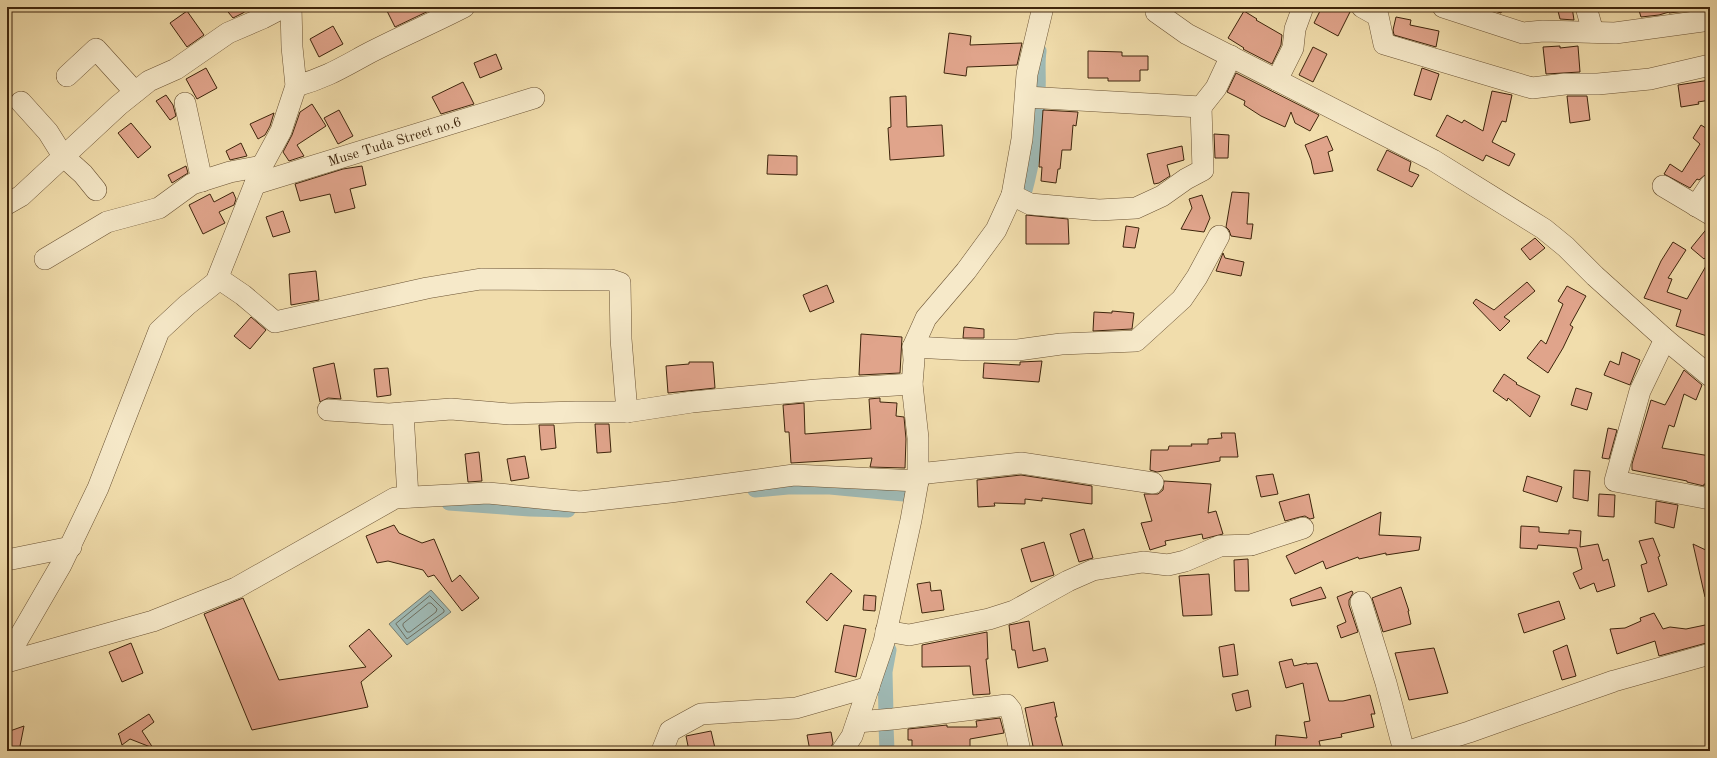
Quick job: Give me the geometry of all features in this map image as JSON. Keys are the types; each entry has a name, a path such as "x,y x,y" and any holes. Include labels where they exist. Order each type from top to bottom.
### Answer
{"street":[{"path":"7,204 21,196 63,156 149,81 176,69 228,32 263,18 284,7"},
{"path":"7,658 44,597 71,547 98,488 159,331 187,305 216,282 218,278 258,175 281,132 296,86 292,47 291,7"},
{"path":"296,86 318,80 343,69 370,53 464,7"},
{"path":"842,751 852,736 869,688 886,631 911,520 918,477 918,438 912,384 914,360 913,347 926,318 966,271 996,230 1012,195 1033,98 1027,74 1043,7"},
{"path":"1277,80 1293,48 1295,28 1303,7"},
{"path":"1443,7 1523,33 1615,33 1710,20"},
{"path":"1586,7 1594,32"},
{"path":"1375,10 1384,44 1532,88 1565,84 1598,84 1650,79 1710,65"},
{"path":"1156,12 1187,34 1433,160 1544,229 1566,246 1595,276 1665,339 1710,376"},
{"path":"67,76 96,49 135,92"},
{"path":"1012,195 1030,204 1098,210 1136,208 1162,196 1186,179 1203,170 1201,106 1216,88 1231,56"},
{"name":"Muse Tuda Street no.6","path":"45,259 107,222 159,208 192,184 230,172 258,175 534,98"},
{"path":"1033,98 1201,106"},
{"path":"21,102 48,132 63,156 83,174 96,190"},
{"path":"185,103 202,181"},
{"path":"1662,186 1703,210 1710,185"},
{"path":"913,347 971,350 1018,350 1061,344 1136,341 1182,299 1197,277 1219,236"},
{"path":"218,278 243,295 275,322 427,288 481,279 611,280 620,284 621,339 626,412"},
{"path":"1665,339 1640,391 1615,481 1710,499"},
{"path":"328,410 390,414 451,410 510,414 626,412 692,402 816,390 912,384"},
{"path":"403,413 408,497"},
{"path":"7,662 153,621 236,588 395,498 488,493 580,502 670,492 794,475 918,477 1021,463 1153,483"},
{"path":"886,631 909,635 989,619 1014,611 1068,581 1093,570 1143,562 1168,565 1185,561 1220,546 1251,545 1303,528"},
{"path":"7,560 71,547"},
{"path":"1361,602 1386,683 1404,751"},
{"path":"1409,751 1469,732 1614,681 1710,654"},
{"path":"662,751 670,731 701,714 796,708 869,688"},
{"path":"857,722 893,720 1007,705 1011,710 1020,751"}],"water":[{"path":"431,590 451,612 407,645 389,624"}],"building":[{"path":"224,7 251,7 233,18"},
{"path":"385,7 437,7 395,27"},
{"path":"1322,7 1340,7 1350,12 1338,36 1314,23"},
{"path":"1482,7 1503,7 1501,13"},
{"path":"1557,7 1572,7 1574,20 1560,19"},
{"path":"1638,7 1685,7 1686,11 1669,12 1641,17"},
{"path":"187,11 204,35 187,47 170,23"},
{"path":"1244,11 1257,19 1256,20 1282,35 1281,45 1272,64 1243,49 1244,48 1228,38"},
{"path":"1396,17 1411,20 1410,25 1439,31 1436,47 1394,35 1393,30"},
{"path":"333,26 343,44 319,57 310,39"},
{"path":"949,33 971,36 970,45 1022,43 1017,65 967,67 966,76 944,73"},
{"path":"1560,46 1560,48 1578,46 1580,72 1546,74 1543,47"},
{"path":"1313,47 1327,54 1313,82 1299,75"},
{"path":"1088,51 1122,52 1122,56 1148,56 1148,70 1140,70 1140,81 1108,81 1108,78 1088,78"},
{"path":"496,54 502,69 480,78 474,63"},
{"path":"206,68 217,88 197,99 186,79"},
{"path":"1422,68 1439,74 1431,100 1414,95"},
{"path":"1236,73 1319,115 1310,131 1295,123 1291,112 1285,127 1261,116 1244,105 1245,101 1227,92"},
{"path":"1710,80 1710,100 1698,102 1699,104 1681,107 1678,85"},
{"path":"463,82 474,104 441,114 432,97"},
{"path":"1492,91 1512,95 1506,122 1502,121 1492,142 1515,154 1509,166 1486,155 1483,161 1436,136 1447,115 1462,123 1464,120 1483,131"},
{"path":"166,95 173,105 176,116 170,120 156,101"},
{"path":"906,96 907,127 942,125 944,156 890,160 888,128 891,127 890,97"},
{"path":"1567,96 1587,96 1590,120 1570,123"},
{"path":"312,104 326,126 297,145 304,156 289,161 283,152 292,135 300,112"},
{"path":"339,110 353,136 338,144 324,118"},
{"path":"1043,110 1078,112 1076,126 1073,125 1071,150 1062,150 1060,169 1058,169 1056,183 1041,181 1042,167 1039,167"},
{"path":"274,113 270,126 265,135 258,139 250,124"},
{"path":"131,123 151,147 138,158 118,133"},
{"path":"1701,125 1709,130 1710,128 1710,171 1699,180 1697,179 1690,188 1664,174 1670,164 1682,172 1700,144 1693,138"},
{"path":"1214,134 1229,135 1228,158 1215,158"},
{"path":"1327,136 1333,150 1328,152 1333,171 1314,174 1311,160 1305,145"},
{"path":"241,143 247,156 230,160 226,151"},
{"path":"1182,146 1184,160 1167,165 1170,176 1159,183 1154,184 1147,154"},
{"path":"1387,150 1411,162 1409,171 1419,175 1412,187 1377,170"},
{"path":"768,155 797,156 797,175 767,174"},
{"path":"186,166 188,173 172,183 168,175"},
{"path":"362,166 366,185 350,189 355,208 335,213 330,194 300,201 295,184 343,169"},
{"path":"233,192 236,199 234,205 219,212 225,223 203,234 189,205 210,194 214,202"},
{"path":"1232,192 1249,193 1247,224 1253,224 1251,239 1231,236 1226,227"},
{"path":"1202,195 1210,218 1204,232 1181,229 1192,208 1189,199"},
{"path":"283,211 290,232 273,237 266,217"},
{"path":"1026,215 1068,219 1069,244 1026,244"},
{"path":"1126,226 1139,228 1135,248 1123,247"},
{"path":"1709,226 1710,253 1704,259 1691,248"},
{"path":"1535,238 1545,248 1530,260 1521,249"},
{"path":"1673,242 1686,250 1668,278 1672,279 1667,292 1687,299 1710,259 1710,337 1676,326 1681,310 1644,298 1661,261"},
{"path":"1223,253 1225,258 1244,262 1241,276 1216,271"},
{"path":"316,271 319,300 291,305 289,274"},
{"path":"1527,282 1535,291 1504,317 1510,321 1500,331 1473,303 1476,299 1494,310"},
{"path":"827,285 834,302 810,312 803,295"},
{"path":"1567,286 1586,296 1570,325 1573,327 1563,348 1548,373 1527,358 1541,340 1546,344 1563,304 1558,301"},
{"path":"1112,311 1134,313 1132,329 1093,331 1094,312 1112,313"},
{"path":"251,317 266,330 250,349 234,336"},
{"path":"964,327 984,329 984,338 963,338"},
{"path":"861,334 902,337 900,373 859,375"},
{"path":"1622,352 1640,360 1630,385 1604,375 1610,361 1619,365"},
{"path":"1042,361 1039,382 983,378 984,363 1020,365 1020,362"},
{"path":"689,362 713,362 715,388 668,393 666,366 689,364"},
{"path":"334,363 341,399 328,398 320,402 313,368"},
{"path":"388,368 391,395 377,397 374,369"},
{"path":"1684,370 1702,385 1696,400 1684,394 1674,427 1669,425 1662,448 1710,456 1710,485 1704,484 1704,486 1632,470 1632,464 1651,400 1665,405"},
{"path":"1504,374 1517,383 1516,384 1540,396 1530,417 1508,398 1507,401 1493,391"},
{"path":"1576,388 1592,393 1587,410 1571,405"},
{"path":"880,398 880,402 897,403 896,416 904,417 906,439 905,468 870,467 872,458 791,463 789,432 785,432 783,405 804,403 805,434 871,429 869,399"},
{"path":"595,424 609,424 611,452 597,453"},
{"path":"539,425 554,425 556,448 541,450"},
{"path":"1608,428 1617,430 1609,459 1602,458"},
{"path":"1221,433 1235,433 1238,457 1220,457 1220,461 1157,472 1150,470 1151,450 1168,450 1169,446 1208,444 1208,439 1222,438"},
{"path":"479,452 482,481 468,482 465,454"},
{"path":"525,456 529,478 511,481 507,459"},
{"path":"1574,470 1590,471 1588,501 1573,498"},
{"path":"1273,474 1278,494 1261,497 1256,476"},
{"path":"1021,475 1092,486 1092,504 1042,498 1042,501 1025,499 1025,504 994,503 995,506 978,507 977,480"},
{"path":"1527,476 1562,487 1557,502 1523,491"},
{"path":"1164,481 1211,484 1208,513 1216,511 1223,534 1203,539 1202,534 1165,541 1166,545 1150,550 1141,523 1152,521 1144,494 1158,494 1163,490"},
{"path":"1309,494 1314,518 1310,519 1305,516 1285,521 1279,502"},
{"path":"1599,494 1615,495 1614,517 1598,516"},
{"path":"1656,501 1678,505 1674,528 1655,523"},
{"path":"1381,512 1379,535 1421,537 1419,550 1386,555 1386,553 1359,559 1358,557 1326,569 1323,561 1295,574 1286,556"},
{"path":"394,525 399,533 422,543 434,539 452,582 460,575 479,598 462,611 434,575 428,577 423,570 388,561 377,563 366,536"},
{"path":"1521,526 1539,527 1539,532 1569,534 1569,530 1581,531 1580,547 1598,544 1603,561 1608,559 1615,586 1597,592 1594,583 1580,589 1573,573 1582,569 1577,548 1538,545 1537,549 1520,548"},
{"path":"1084,529 1093,558 1079,562 1070,534"},
{"path":"1653,538 1660,556 1658,557 1667,585 1648,592 1641,565 1647,563 1639,541"},
{"path":"1044,542 1054,575 1031,582 1021,549"},
{"path":"1693,544 1710,552 1710,597 1705,597"},
{"path":"1248,559 1249,591 1235,591 1234,560"},
{"path":"831,573 852,591 827,621 806,602"},
{"path":"1209,574 1212,615 1183,616 1179,576"},
{"path":"930,582 931,591 941,590 944,610 922,613 917,584"},
{"path":"1321,587 1326,598 1292,606 1290,599"},
{"path":"1401,587 1409,611 1411,624 1383,632 1372,598"},
{"path":"1352,591 1353,593 1349,600 1349,605 1358,632 1341,638 1337,626 1346,622 1337,597"},
{"path":"864,595 876,596 875,611 863,610"},
{"path":"243,598 279,680 366,667 349,646 369,629 392,656 361,682 368,707 252,730 204,614"},
{"path":"1559,601 1565,619 1524,633 1518,614"},
{"path":"1654,613 1663,629 1670,627 1686,629 1710,624 1710,642 1659,656 1655,641 1617,654 1610,629 1625,628 1641,621 1640,618"},
{"path":"1029,621 1033,651 1045,648 1048,661 1018,668 1015,650 1012,650 1009,625"},
{"path":"844,625 866,629 856,677 835,672"},
{"path":"987,632 988,659 986,659 990,694 973,695 970,666 922,667 922,645"},
{"path":"131,643 143,673 122,682 109,652"},
{"path":"1234,644 1238,675 1223,677 1219,647"},
{"path":"1567,645 1576,676 1562,680 1553,651"},
{"path":"1434,648 1448,693 1409,700 1395,653"},
{"path":"1292,659 1294,666 1307,663 1317,663 1329,701 1343,701 1370,695 1375,714 1371,714 1374,727 1341,734 1342,737 1319,741 1321,749 1314,751 1275,750 1276,735 1307,738 1304,722 1310,721 1303,683 1286,688 1279,662"},
{"path":"1248,690 1251,707 1236,711 1232,694"},
{"path":"1054,702 1057,717 1055,717 1064,751 1034,751 1025,708"},
{"path":"149,714 154,722 142,731 153,748 130,739 122,745 118,734"},
{"path":"1000,718 1004,733 970,739 970,751 912,751 912,740 908,740 908,729 947,725 947,727 977,727 976,721"},
{"path":"24,726 19,751 7,750 7,732"},
{"path":"711,731 715,748 700,751 689,751 686,736"},
{"path":"831,732 833,743 831,747 827,748 828,751 810,751 807,735"}],"waterway":[{"path":"1024,194 1030,169 1036,130 1039,51"},
{"path":"755,490 788,487 830,487 904,494"},
{"path":"449,503 530,509 568,510"},
{"path":"886,715 885,672 889,650"},
{"path":"886,725 887,751"}]}
